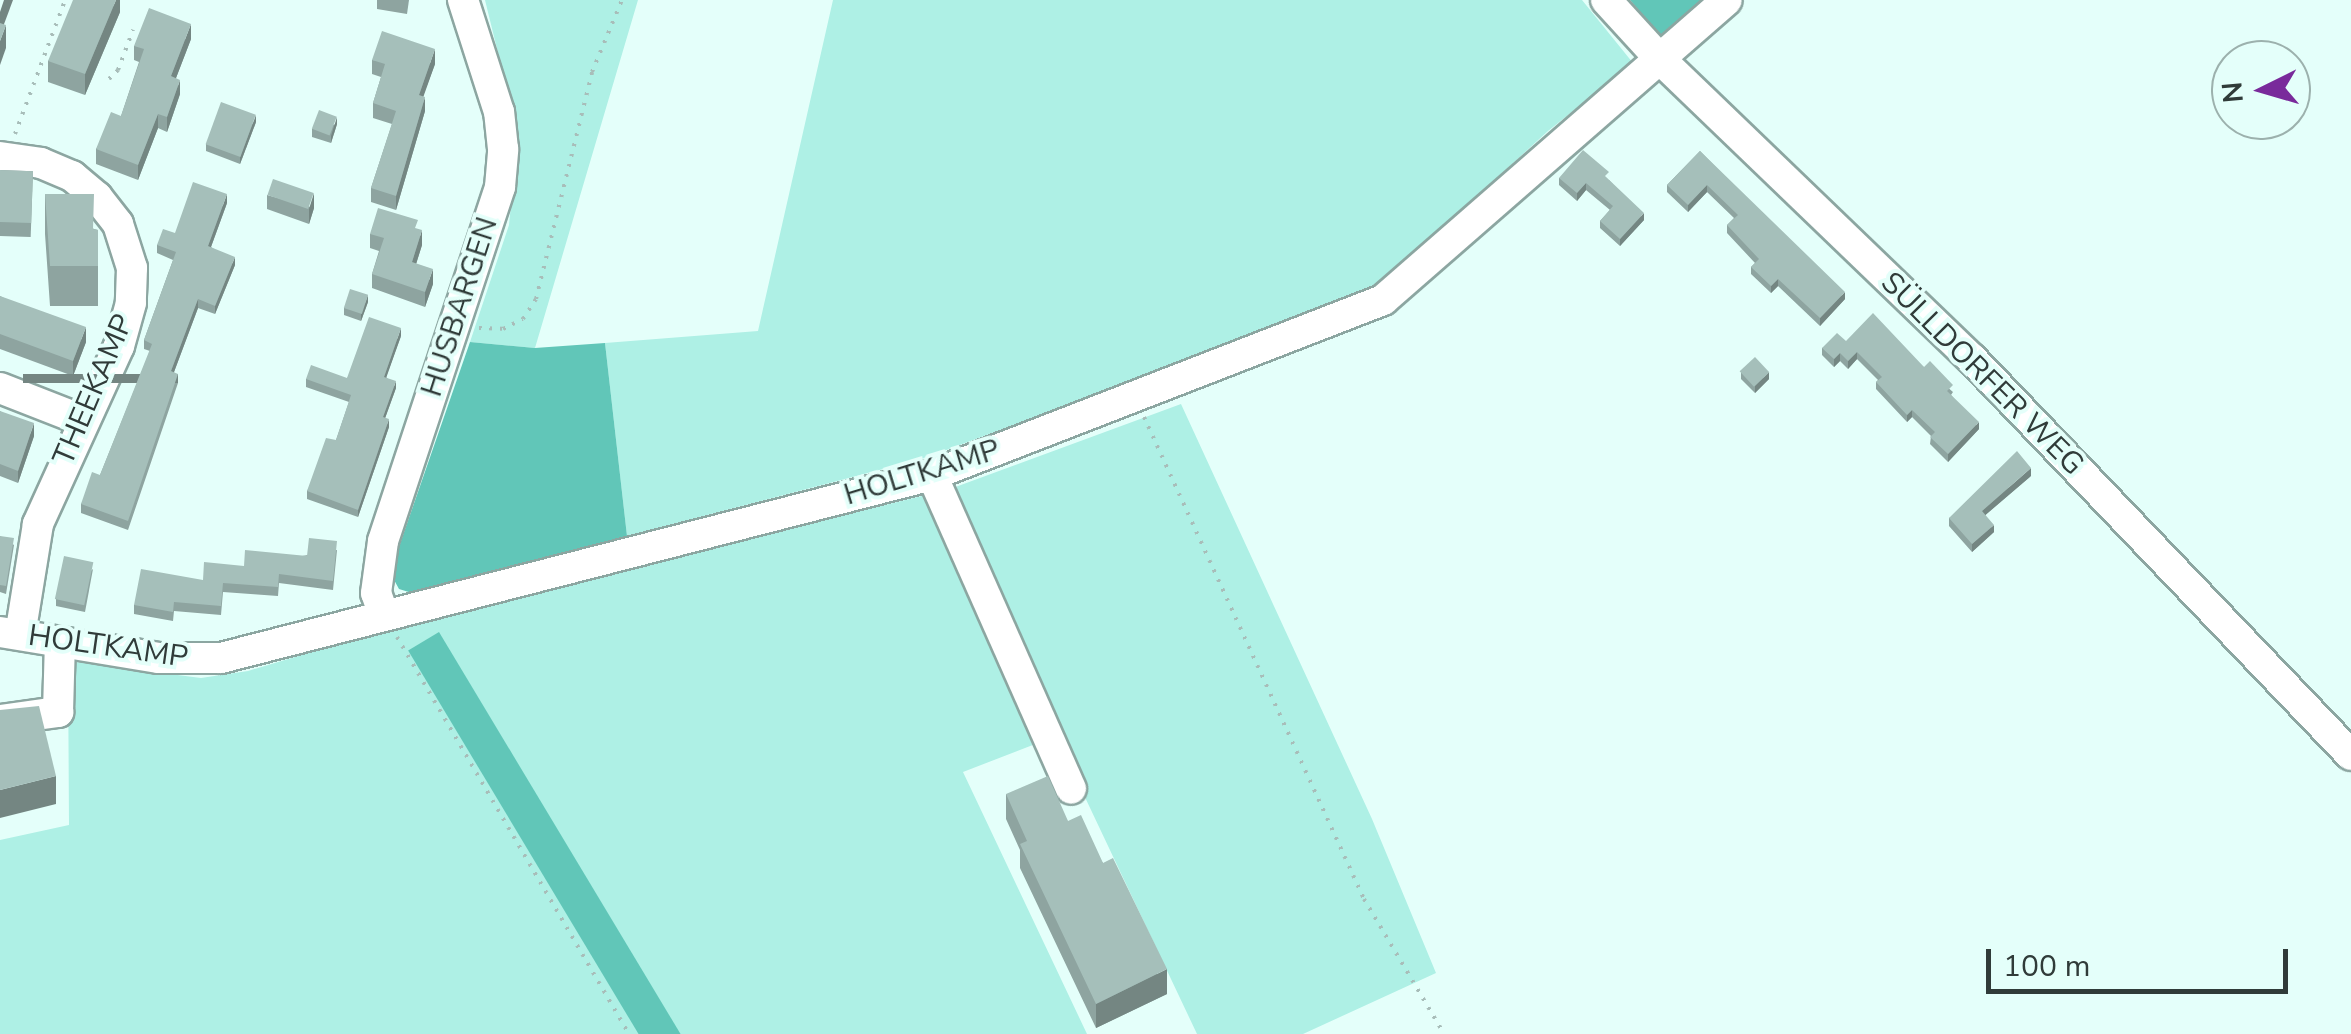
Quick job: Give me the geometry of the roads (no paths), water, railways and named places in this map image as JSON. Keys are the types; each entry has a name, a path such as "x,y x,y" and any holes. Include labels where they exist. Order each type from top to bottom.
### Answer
{"street":[{"name":"HUSBARGEN","path":"383,613 376,593 380,554 500,186 504,149 490,74 462,0"},
{"name":"SÜLLDORFER WEG","path":"1606,0 1660,58 1972,359 2351,755"},
{"name":"HOLTKAMP","path":"10,634 158,658 221,658 383,613 932,475 1136,400 1383,300 1727,0"},
{"name":"THEEKAMP","path":"3,157 41,163 72,176 108,210 129,251 131,303 119,346 38,524 10,634"},
{"path":"0,388 84,421"},
{"path":"932,475 1070,789"},
{"path":"0,720 58,712 60,642"}]}
